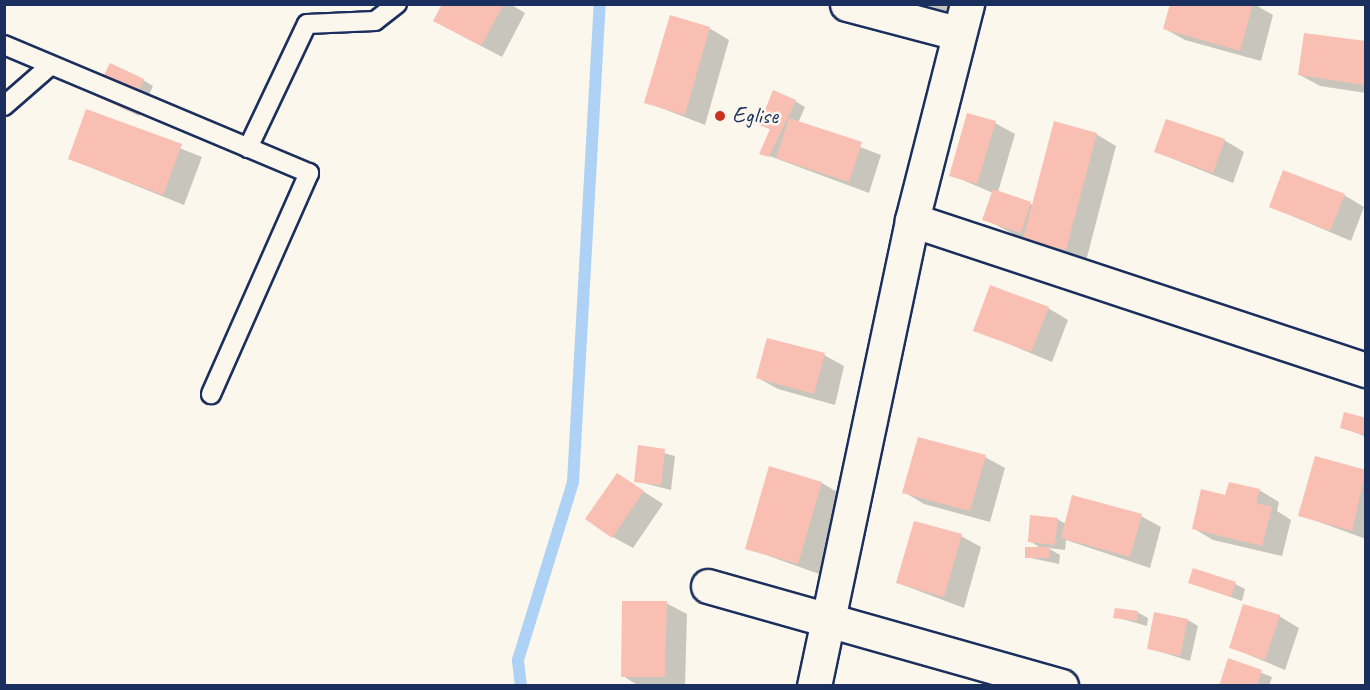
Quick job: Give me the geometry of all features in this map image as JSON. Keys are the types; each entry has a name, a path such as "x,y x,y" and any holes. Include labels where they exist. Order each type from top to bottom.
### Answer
{"street":[{"path":"814,686 830,619 912,220 962,19 847,4"},
{"path":"912,220 1365,370"},
{"path":"708,586 1061,686"}],"lane":[{"path":"248,148 307,24 375,21 397,4"},
{"path":"4,45 309,173 211,394"},
{"path":"4,106 51,65"}],"building":[{"path":"442,4 504,4 481,46 433,21"},
{"path":"1170,4 1253,4 1240,51 1163,29"},
{"path":"670,15 710,27 685,115 644,103"},
{"path":"1304,33 1366,41 1364,85 1298,75"},
{"path":"110,63 144,79 128,111 94,95"},
{"path":"773,90 796,100 769,157 759,154 770,129 759,125"},
{"path":"86,109 182,144 163,195 68,159"},
{"path":"967,113 996,121 977,184 949,176"},
{"path":"789,118 862,142 849,182 776,158"},
{"path":"1166,119 1225,139 1213,173 1154,152"},
{"path":"1054,121 1097,133 1066,250 1023,239"},
{"path":"1283,170 1345,194 1330,231 1269,207"},
{"path":"993,189 1031,202 1021,233 982,220"},
{"path":"990,285 1049,307 1031,352 973,331"},
{"path":"767,338 825,353 814,394 756,378"},
{"path":"1344,412 1366,418 1363,435 1340,428"},
{"path":"918,437 986,455 970,511 902,493"},
{"path":"638,445 665,449 661,485 634,482"},
{"path":"1315,456 1366,470 1352,531 1298,516"},
{"path":"769,466 822,482 798,564 745,549"},
{"path":"617,473 644,491 612,538 585,519"},
{"path":"1229,482 1260,489 1256,503 1272,507 1262,546 1192,529 1201,489 1225,495"},
{"path":"1072,495 1142,514 1130,557 1061,538"},
{"path":"1030,515 1058,518 1055,545 1028,542"},
{"path":"914,521 962,534 944,597 896,583"},
{"path":"1025,547 1050,547 1049,558 1025,558"},
{"path":"1193,568 1236,582 1231,597 1188,583"},
{"path":"622,601 667,601 665,677 621,677"},
{"path":"1243,604 1280,615 1265,660 1229,648"},
{"path":"1115,608 1138,611 1137,621 1113,618"},
{"path":"1154,612 1188,619 1180,656 1147,649"},
{"path":"1228,658 1262,670 1257,686 1219,686"}],"waterway":[{"path":"521,686 518,660 573,482 600,4"}],"place":[{"name":"Eglise","path":"720,116"}]}
